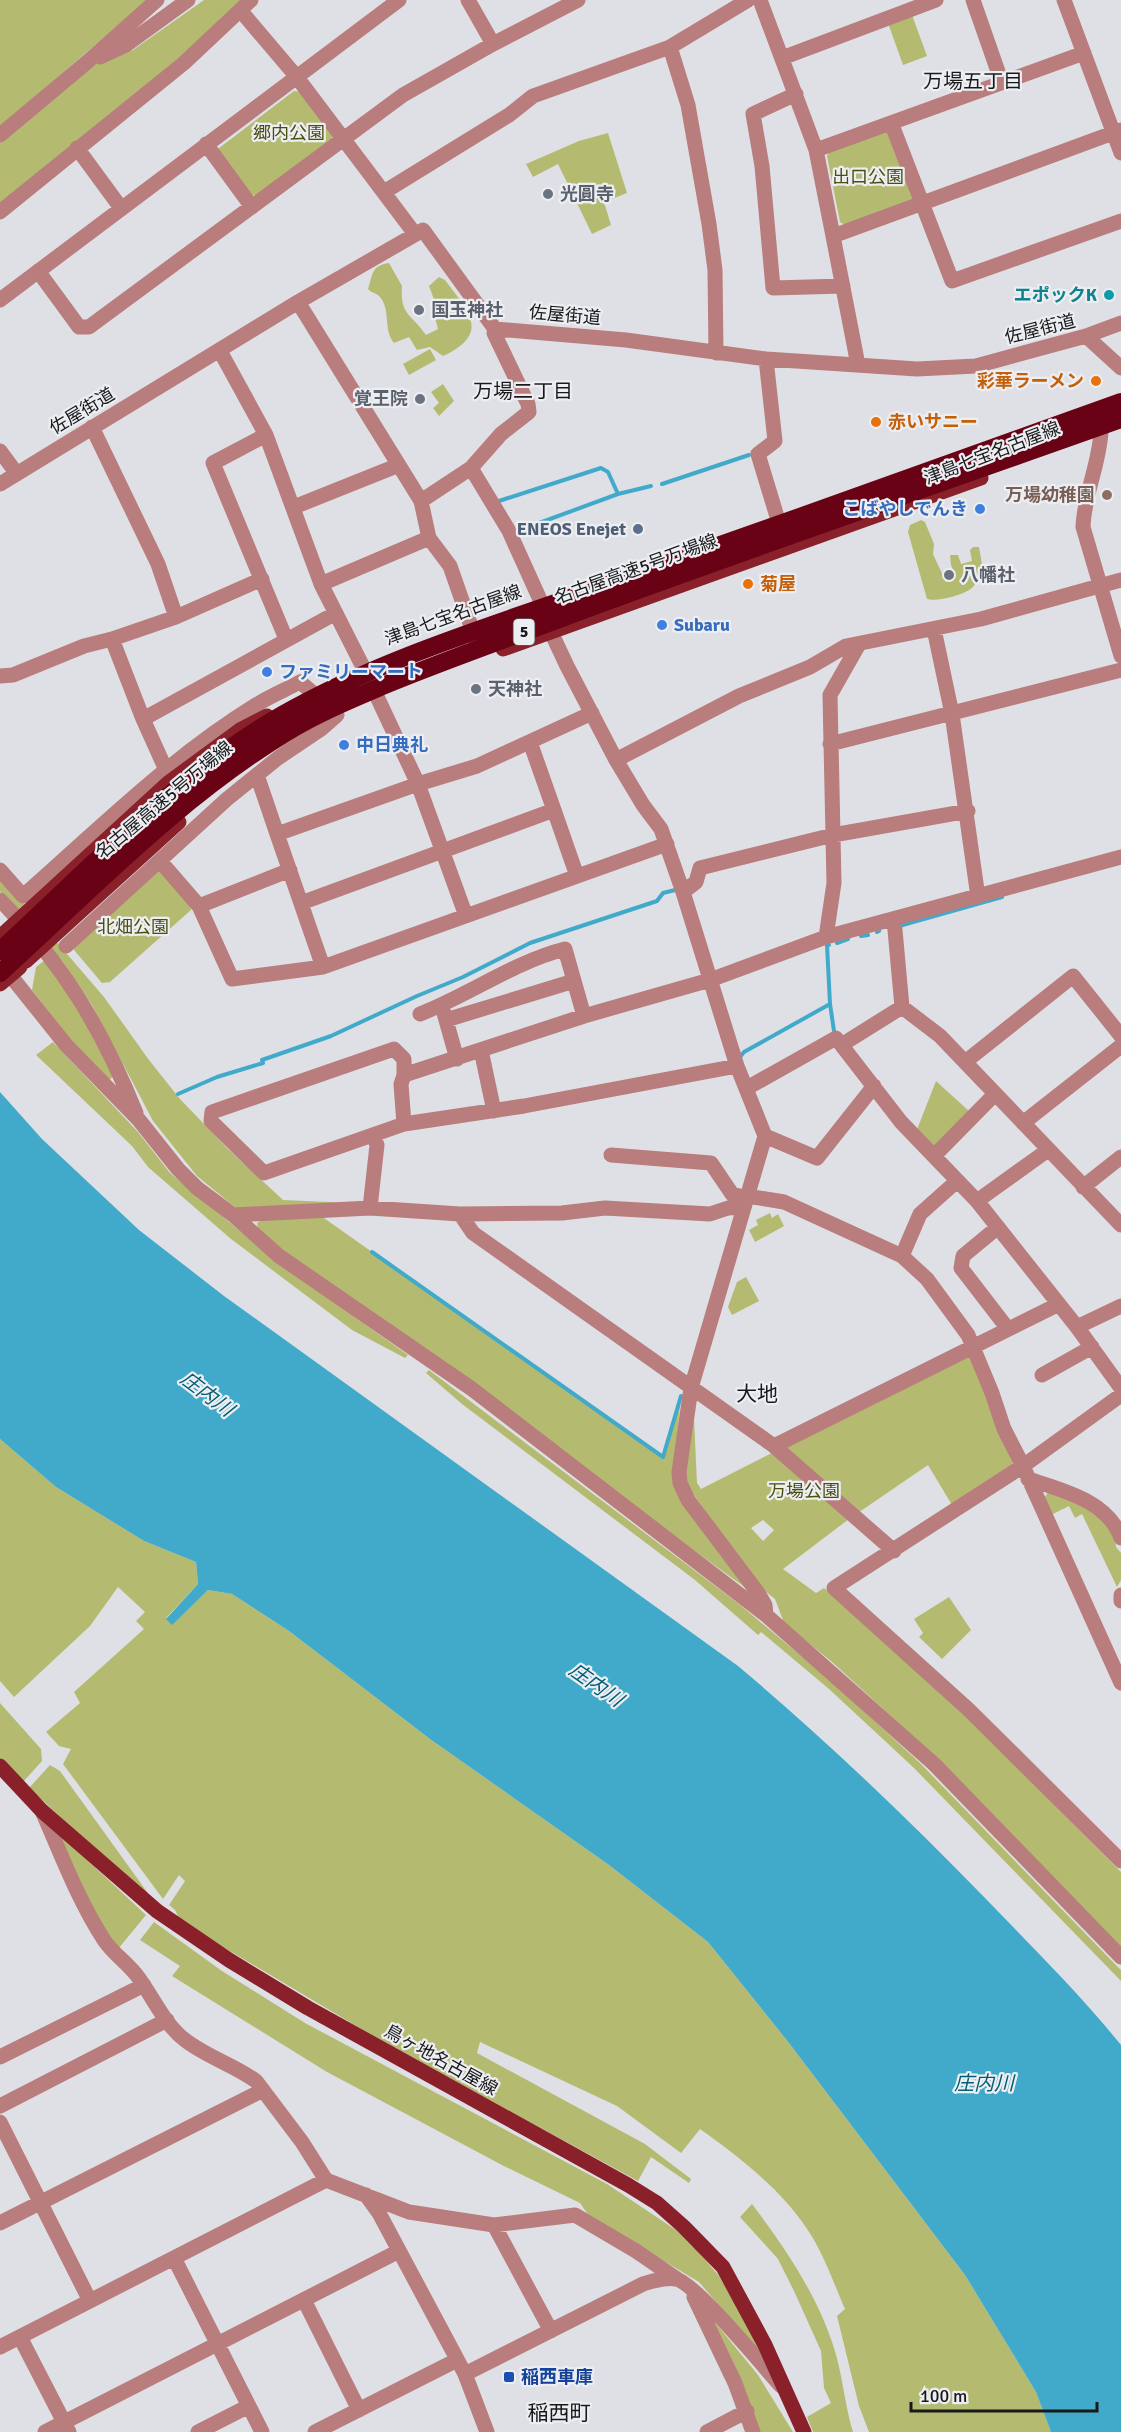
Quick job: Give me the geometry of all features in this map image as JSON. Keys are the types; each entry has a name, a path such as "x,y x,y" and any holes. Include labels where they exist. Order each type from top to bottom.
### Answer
{"highway":[{"name":"名古屋高速5号万場線","path":"1,941 188,780 232,747 282,715 340,685 474,633 1121,402"},
{"name":"名古屋高速5号万場線","path":"3,978 143,842 201,792 243,760 291,730 348,701 410,675 623,596 1121,419"}],"main road":[{"name":"津島七宝名古屋線","path":"1,941 168,783 240,729 313,693 364,669 472,629 1121,396"},
{"name":"津島七宝名古屋線","path":"3,978 26,961 155,843 224,784 258,759 297,735 337,715 378,697 551,632 924,499 1121,425"},
{"name":"鳥ヶ地名古屋線","path":"0,1766 42,1811 158,1911 230,1960 308,2008 657,2203 723,2267 765,2345 804,2432"}],"street":[{"path":"0,135 157,0"},
{"path":"86,63 126,45 188,0"},
{"path":"0,300 399,0"},
{"path":"468,0 493,44"},
{"path":"38,271 79,327 89,327 403,95 493,44 578,0"},
{"path":"384,192 509,115 533,96 670,47 747,0"},
{"path":"760,0 816,150 858,365"},
{"path":"782,58 936,0"},
{"path":"973,0 1002,83"},
{"path":"1064,0 1117,131 1121,153"},
{"path":"0,212 184,63 246,5 296,76 415,234 423,230 495,329 494,333 528,404 530,412 501,434 471,468 421,501"},
{"path":"670,47 688,105 709,224 715,270 716,353"},
{"path":"816,150 891,125 1084,53"},
{"path":"796,94 753,114 762,166 773,288 843,286"},
{"path":"891,125 952,281 1121,221"},
{"path":"833,236 1117,131"},
{"path":"206,144 252,207"},
{"path":"77,148 121,208"},
{"name":"佐屋街道","path":"0,484 298,302 415,234"},
{"path":"298,302 421,501 429,538 450,566 472,629"},
{"path":"1086,336 1121,323"},
{"name":"佐屋街道","path":"495,329 626,340 766,359 917,369 976,366 1086,336 1121,368"},
{"path":"220,351 266,435 321,584 378,697 418,784 466,916"},
{"path":"766,359 775,441 758,454 777,520"},
{"path":"92,427 158,564 176,617"},
{"path":"1101,432 1100,450 1083,514 1083,527 1121,656"},
{"path":"266,435 213,463 286,639"},
{"path":"0,451 17,474"},
{"path":"294,507 399,465"},
{"path":"471,468 509,531 542,604"},
{"path":"321,584 429,538"},
{"path":"0,676 13,675 84,646 176,617 262,579"},
{"path":"616,759 739,696 810,667 846,646 981,619 1121,580"},
{"path":"143,719 336,613"},
{"path":"934,629 952,714 968,811 978,897"},
{"path":"551,632 616,759 643,805 661,830 667,844 737,1066 765,1136 691,1388 680,1460 680,1483 688,1500 758,1593 765,1605 766,1615"},
{"path":"112,639 165,770"},
{"path":"826,937 834,884 830,695 859,644"},
{"path":"830,744 1121,670"},
{"path":"0,870 22,896 165,770 226,724 300,682 313,693"},
{"path":"277,834 418,784 477,766 592,713"},
{"path":"66,946 257,775 337,715"},
{"path":"530,742 577,876"},
{"path":"257,775 323,967"},
{"path":"301,903 554,810"},
{"path":"683,892 696,882 700,868 833,835 968,811"},
{"path":"160,861 199,906 232,979 323,967 667,844"},
{"path":"405,1076 584,1016 710,980 826,937 1121,857"},
{"path":"199,906 290,870"},
{"path":"0,900 38,939 79,997 123,1080 139,1120"},
{"path":"894,919 902,1007 940,1036 1121,1225"},
{"path":"444,1013 545,954 565,949 584,1016"},
{"path":"965,1062 1073,976 1121,1036"},
{"path":"3,978 139,1120 196,1188 233,1215 279,1256 472,1389 766,1615 934,1764 1121,1957"},
{"path":"420,1014 444,1013 574,981"},
{"path":"843,1044 902,1007"},
{"path":"444,1013 458,1059"},
{"path":"747,1088 836,1038 843,1044 901,1122 998,1227 1077,1327 1121,1388"},
{"path":"1023,1123 1121,1046"},
{"path":"404,1124 401,1084 405,1076 404,1059 394,1049 212,1112 211,1121 264,1173 404,1124 494,1111 737,1066"},
{"path":"481,1050 494,1111"},
{"path":"765,1136 817,1158 874,1086"},
{"path":"934,1156 995,1094"},
{"path":"370,1208 377,1145 373,1135"},
{"path":"977,1202 1048,1150"},
{"path":"611,1155 711,1162 732,1194 745,1200 784,1202 902,1256 919,1270 968,1335 993,1393 1004,1429 1026,1472 1121,1683"},
{"path":"1083,1187 1121,1157"},
{"path":"902,1256 920,1214 957,1181"},
{"path":"233,1215 370,1208 460,1214 562,1213 605,1208 710,1214 745,1200"},
{"path":"460,1214 473,1233 774,1446 894,1551"},
{"path":"998,1227 963,1256 961,1268 1008,1329"},
{"path":"774,1446 1059,1304"},
{"path":"1077,1327 1121,1306"},
{"path":"1042,1375 1092,1347"},
{"path":"1121,1395 1026,1472 834,1588 969,1710 1121,1861"},
{"path":"1026,1472 1086,1500 1115,1523 1121,1538"},
{"path":"1121,1595 1121,1601"},
{"path":"42,1811 87,1911 105,1942 137,1975 182,2038 208,2055 247,2074 263,2090 302,2142 326,2180 409,2212 494,2225 575,2215 636,2251 701,2298 783,2388"},
{"path":"0,2057 144,1985"},
{"path":"0,2106 167,2020"},
{"path":"0,2223 263,2090"},
{"path":"0,2122 90,2301"},
{"path":"0,2347 326,2180"},
{"path":"366,2195 379,2212 465,2374 487,2432"},
{"path":"494,2225 551,2331"},
{"path":"45,2432 66,2427 218,2344 399,2251"},
{"path":"174,2258 262,2432"},
{"path":"465,2374 643,2284 677,2279"},
{"path":"690,2289 747,2411 753,2432"},
{"path":"304,2300 359,2410"},
{"path":"20,2337 66,2427"},
{"path":"315,2432 457,2360"},
{"path":"198,2432 249,2406"},
{"path":"707,2432 747,2411"}],"green space":[{"path":"0,0 147,0 0,127"},
{"path":"204,0 242,0 185,53 0,203 0,140 91,64 133,50"},
{"path":"912,15 927,56 903,65 888,23"},
{"name":"郷内公園","path":"294,91 301,92 333,133 332,140 257,195 250,195 219,148"},
{"name":"出口公園","path":"884,131 891,135 913,196 912,202 845,225 840,222 827,156 829,152"},
{"path":"608,133 627,193 604,202 611,225 592,234 558,164 533,177 526,164 579,141"},
{"path":"389,263 402,286 405,309 426,335 438,329 433,311 436,305 429,286 439,277 445,280 471,321 471,330 467,339 443,356 430,347 417,350 409,337 394,343 389,332 383,302 379,296 368,289 376,269"},
{"path":"430,349 436,360 409,375 403,364"},
{"path":"443,384 454,401 439,416 433,408 439,403 431,392"},
{"path":"921,520 925,522 934,544 933,554 946,582 956,577 950,555 958,555 961,564 972,561 970,550 973,547 979,547 983,570 976,584 969,590 944,599 927,599 908,532 910,525"},
{"name":"北畑公園","path":"157,870 163,870 192,903 191,910 110,982 102,983 74,950 74,944"},
{"path":"0,876 104,997 180,1099 227,1148 283,1200 352,1203 236,1208 197,1176 153,1121 92,1005 63,962 0,891"},
{"path":"45,960 79,1011 113,1075 111,1079 106,1080 73,1043 32,990 36,967"},
{"path":"53,1042 138,1132 170,1173 277,1262 408,1355 405,1358 352,1330 231,1239 148,1167 132,1146 36,1055"},
{"path":"936,1081 970,1112 936,1148 916,1132"},
{"path":"770,1213 772,1218 778,1214 784,1226 755,1242 749,1230 758,1225 756,1220"},
{"path":"321,1216 663,1457 681,1396 673,1477 750,1591 279,1249 258,1230 257,1223 264,1219"},
{"path":"746,1277 759,1301 732,1315 728,1307 737,1282"},
{"name":"万場公園","path":"963,1356 971,1358 1014,1462 1009,1468 952,1505 928,1465 849,1519 783,1569 816,1593 824,1588 964,1714 1121,1872 1121,1947 939,1760 832,1662 784,1623 775,1599 758,1586 687,1485 685,1465 694,1419 697,1483 701,1489","holes":["763,1520 774,1530 763,1541 751,1528"]},
{"path":"429,1370 739,1604 832,1682 920,1763 1121,1970 1121,1981 913,1767 829,1689 761,1632 758,1635 695,1580 462,1404 426,1373"},
{"path":"0,1439 56,1487 144,1541 196,1562 198,1584 166,1618 172,1624 208,1590 232,1594 289,1631 430,1739 609,1865 708,1942 789,2043 965,2275 1036,2392 1051,2432 869,2432 859,2406 837,2316 845,2309 817,2246 795,2212 783,2199 757,2173 714,2139 700,2129 681,2153 617,2106 480,2042 477,2053 645,2144 691,2179 689,2183 651,2157 638,2181 390,2046 181,1922 175,1910 169,1905 185,1881 179,1875 163,1899 63,1764 71,1749 59,1746 46,1732 80,1703 74,1692 144,1629 136,1621 145,1612 118,1587 90,1626 14,1697 0,1681"},
{"path":"1049,1491 1083,1506 1111,1527 1115,1533 1116,1547 1121,1553 1121,1580 1117,1587 1082,1514 1075,1518 1069,1506 1049,1516 1042,1501"},
{"path":"949,1597 971,1630 942,1659 919,1637 923,1633 914,1619"},
{"path":"0,1703 41,1749 42,1761 23,1782 0,1758"},
{"path":"50,1765 60,1771 150,1896 121,1873 29,1788"},
{"path":"56,1831 146,1915 118,1949 92,1909"},
{"path":"154,1922 222,1971 305,2023 607,2184 685,2236 719,2276 748,2324 765,2359 699,2282 589,2216 580,2203 502,2165 327,2072 172,1976 180,1966 140,1940"},
{"path":"752,2204 789,2256 820,2311 835,2351 853,2432 813,2432 807,2417 831,2403 824,2388 821,2351 778,2259 740,2217"},
{"path":"709,2315 758,2375 793,2432 759,2432 738,2372"}],"water":[{"name":"庄内川","path":"0,1092 42,1139 139,1230 224,1296 738,1666 834,1750 925,1838 1054,1970 1121,2045 1121,2432 1051,2432 1036,2392 965,2275 789,2043 708,1942 609,1865 430,1739 289,1631 232,1594 208,1590 172,1625 166,1619 198,1584 196,1562 144,1541 56,1487 0,1439"}],"waterway":[{"path":"662,484 749,455"},
{"path":"499,501 601,468 608,472 618,494"},
{"path":"520,530 618,494 651,486"},
{"path":"178,1094 217,1077 263,1063 262,1060 331,1036 463,977 530,943 657,901 663,893 675,890"},
{"path":"899,926 1002,897"},
{"path":"861,936 868,935"},
{"path":"837,943 848,939"},
{"path":"829,945 827,945 830,1004 834,1031"},
{"path":"740,1057 744,1052 830,1004"},
{"path":"372,1252 663,1457 681,1396"}],"place":[{"name":"光圓寺","path":"548,194"},
{"name":"エポックK","path":"1109,295"},
{"name":"国玉神社","path":"419,310"},
{"name":"彩華ラーメン","path":"1096,381"},
{"name":"覚王院","path":"420,399"},
{"name":"赤いサニー","path":"876,422"},
{"name":"万場幼稚園","path":"1107,495"},
{"name":"こばやしでんき","path":"980,509"},
{"name":"ENEOS Enejet","path":"638,529"},
{"name":"八幡社","path":"949,575"},
{"name":"菊屋","path":"748,584"},
{"name":"Subaru","path":"662,625"},
{"name":"ファミリーマート","path":"267,672"},
{"name":"天神社","path":"476,689"},
{"name":"中日典礼","path":"344,745"},
{"name":"稲西車庫","path":"509,2377"}],"district":[{"name":"万場五丁目","path":"973,81"},
{"name":"万場二丁目","path":"523,391"},
{"name":"大地","path":"757,1394"},
{"name":"稲西町","path":"559,2413"}]}
